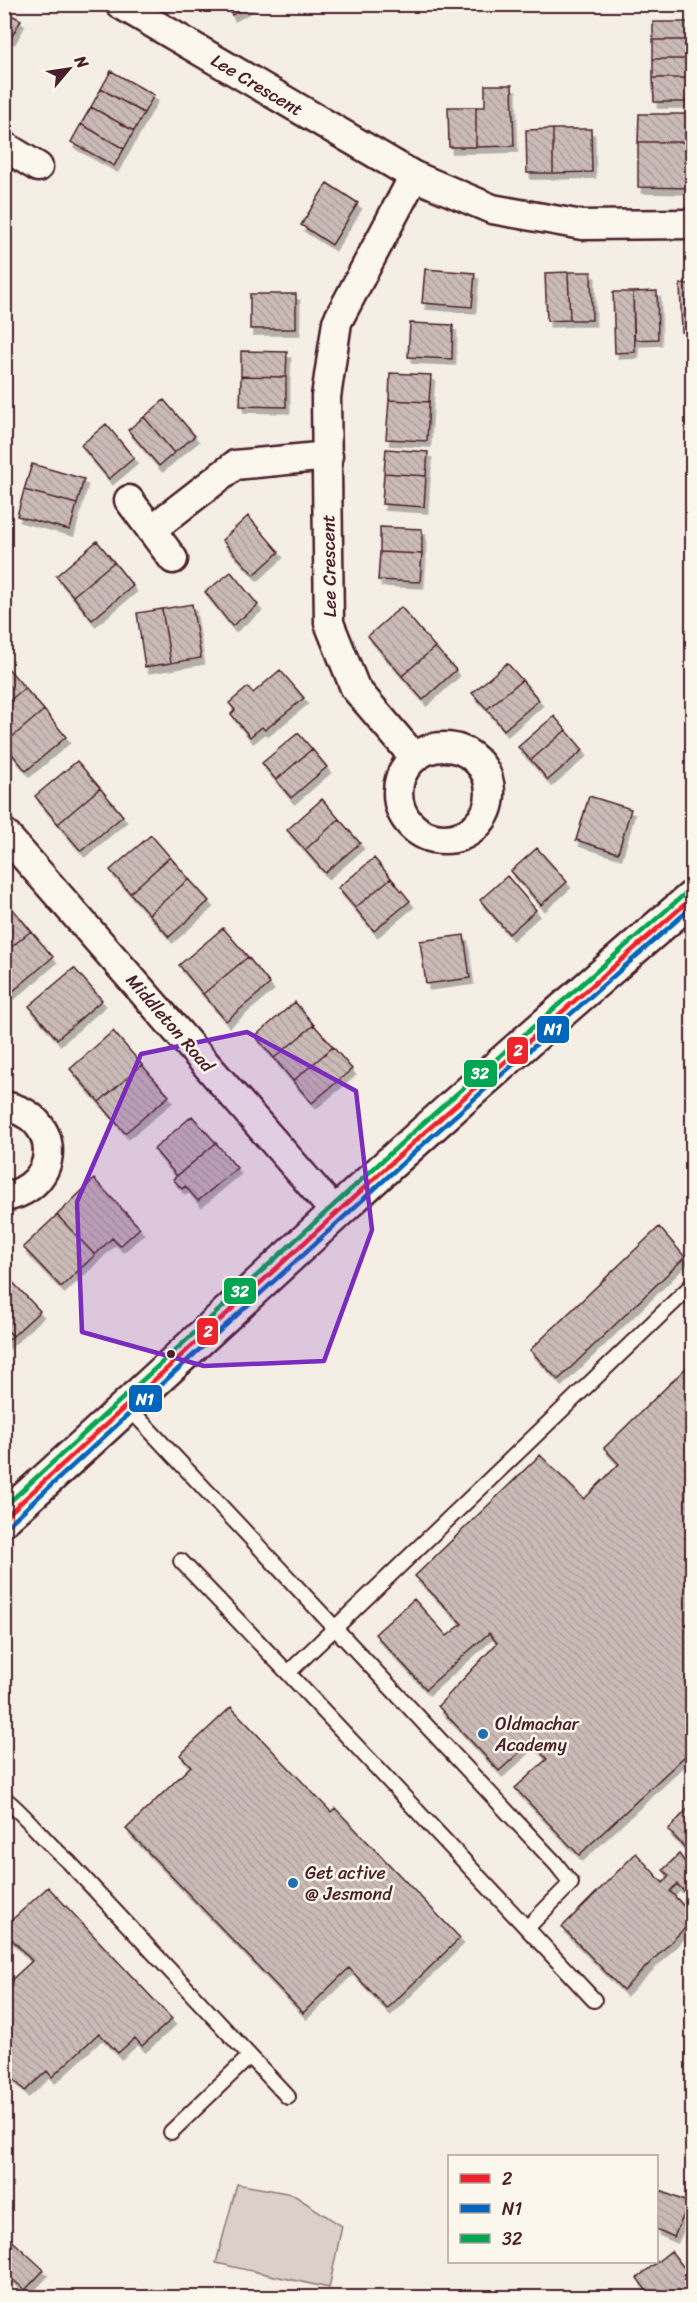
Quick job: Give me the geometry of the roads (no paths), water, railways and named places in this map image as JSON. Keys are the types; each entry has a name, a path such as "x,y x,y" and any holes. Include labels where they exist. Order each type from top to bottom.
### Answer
{"street":[{"name":"Lee Crescent","path":"129,6 414,176 492,209 582,225 693,224"},
{"path":"4,146 38,167"},
{"name":"Lee Crescent","path":"414,176 337,322 326,397 329,623 355,688 414,758"},
{"path":"151,530 235,465 328,456"},
{"path":"129,500 173,559"},
{"name":"Middleton Road","path":"4,833 336,1213"},
{"path":"4,1518 128,1407 483,1079 693,898"},
{"path":"4,1106 19,1108 33,1116 43,1129 48,1144 48,1160 42,1175 32,1187 18,1195 4,1197"}],"lane":[{"path":"288,1673 693,1285"},
{"path":"128,1407 556,1864 571,1883 527,1928"},
{"path":"181,1561 594,2000"},
{"path":"4,1798 20,1811 68,1861 288,2097"},
{"path":"171,2132 249,2057"}],"place":[{"name":"Oldmachar Academy","path":"483,1734"},
{"name":"Get active @ Jesmond","path":"293,1883"}]}
